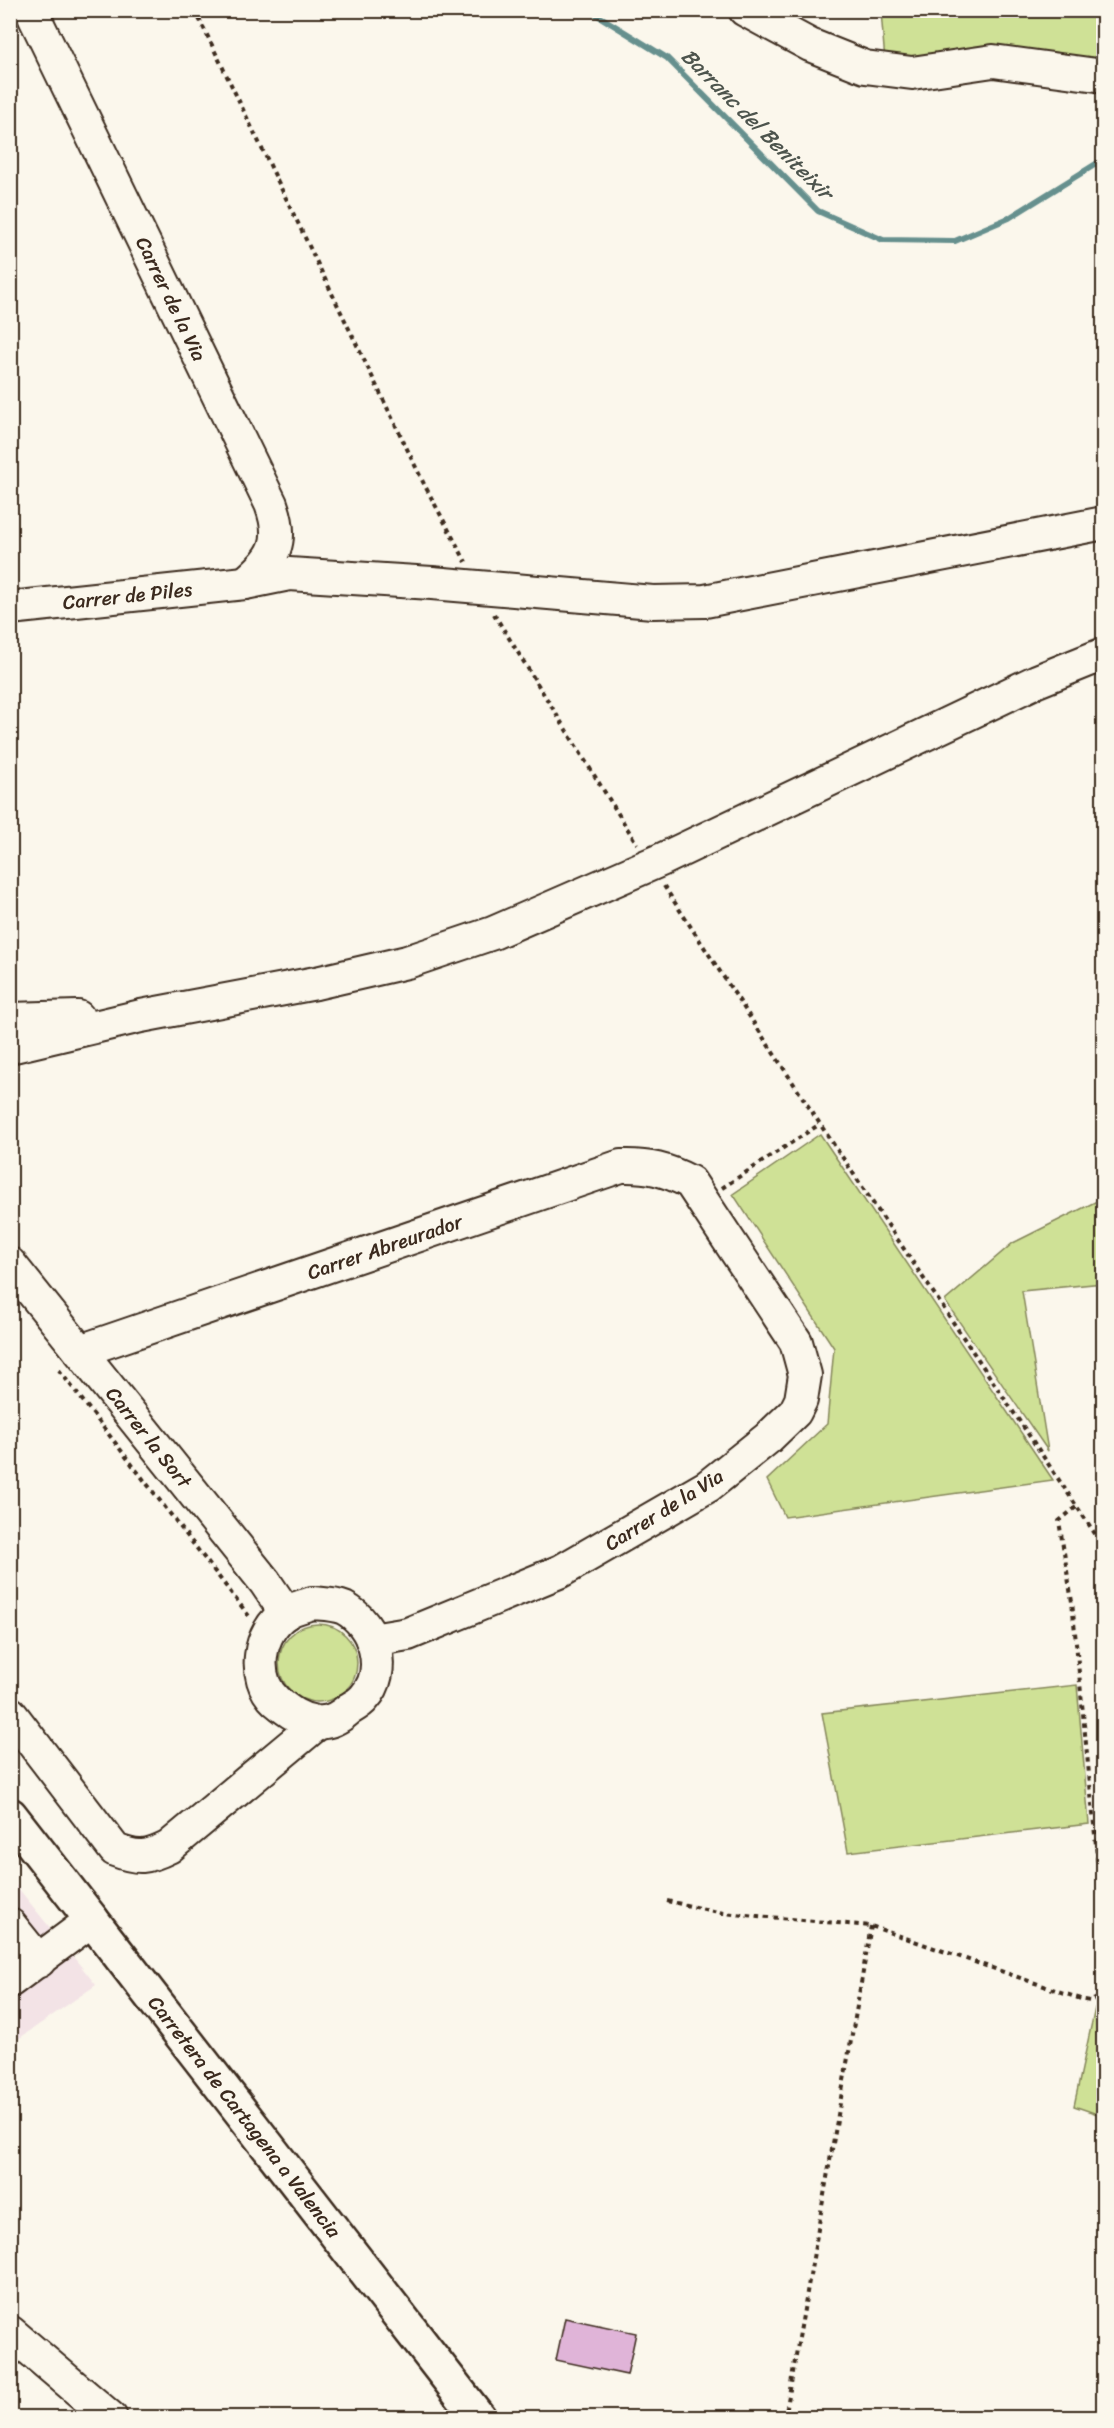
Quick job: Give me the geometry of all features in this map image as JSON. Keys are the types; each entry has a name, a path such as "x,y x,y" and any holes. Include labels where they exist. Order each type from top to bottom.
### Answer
{"main road":[{"name":"Carretera de Cartagena a Valencia","path":"10,1815 479,2418"}],"street":[{"name":"Carrer de la Via","path":"32,10 271,504 278,523 278,538 272,555 263,567 245,583"},
{"path":"745,10 810,45 865,67 912,73 993,61 1104,76"},
{"name":"Carrer de Piles","path":"10,608 245,583 289,574 432,583 653,603 705,601 1104,523"},
{"path":"10,1047 141,1016 316,983 407,962 493,933 663,859 1037,681 1104,654"},
{"path":"10,1019 141,1016"},
{"name":"Carrer Abreurador","path":"69,1360 621,1167 644,1165 670,1172 696,1192"},
{"name":"Carrer de la Via","path":"372,1640 408,1634 571,1566 708,1486 768,1438 795,1412 801,1400 805,1375 796,1342 696,1192"},
{"name":"Carrer la Sort","path":"10,1264 69,1360 266,1582 286,1613"},
{"path":"10,1713 115,1850 130,1856 150,1856 169,1847 318,1723 342,1715 365,1697 376,1672 375,1647 372,1640 360,1621 344,1609 312,1603 286,1613 268,1632 260,1656 261,1671 274,1699 297,1717 318,1723"},
{"path":"10,1982 92,1920"},
{"path":"10,1924 39,1961"},
{"path":"10,2332 111,2418"}],"path":[{"path":"195,10 425,486 467,565"},
{"path":"492,611 641,850"},
{"path":"661,882 820,1124 1104,1547"},
{"path":"696,1192 820,1124"},
{"path":"69,1360 252,1622"},
{"path":"1076,1507 1059,1521 1072,1602 1104,1926"},
{"path":"667,1901 723,1913 871,1926 1084,2000 1091,2001 1104,1995"},
{"path":"785,2418 871,1926"}],"shaded area":[{"path":"10,1878 96,1985 11,2044 10,2044"}],"green space":[{"path":"881,11 1103,11 1103,66 885,61"},
{"path":"820,1134 1053,1480 785,1517 767,1480 827,1424 834,1348 733,1194"},
{"path":"1103,1198 1103,1283 1022,1291 1048,1451 945,1301 1013,1243"},
{"path":"318,1624 333,1627 346,1635 354,1648 357,1663 354,1678 346,1691 333,1699 318,1702 303,1699 290,1691 282,1678 279,1663 282,1648 290,1635 303,1627"},
{"path":"1077,1685 1089,1824 848,1852 822,1713"},
{"path":"1103,2001 1103,2116 1074,2106 1095,2008"}],"building":[{"path":"565,2318 636,2333 627,2375 556,2360"}],"waterway":[{"name":"Barranc del Beniteixir","path":"589,10 667,58 818,211 883,240 955,241 1009,218 1104,159"}]}
